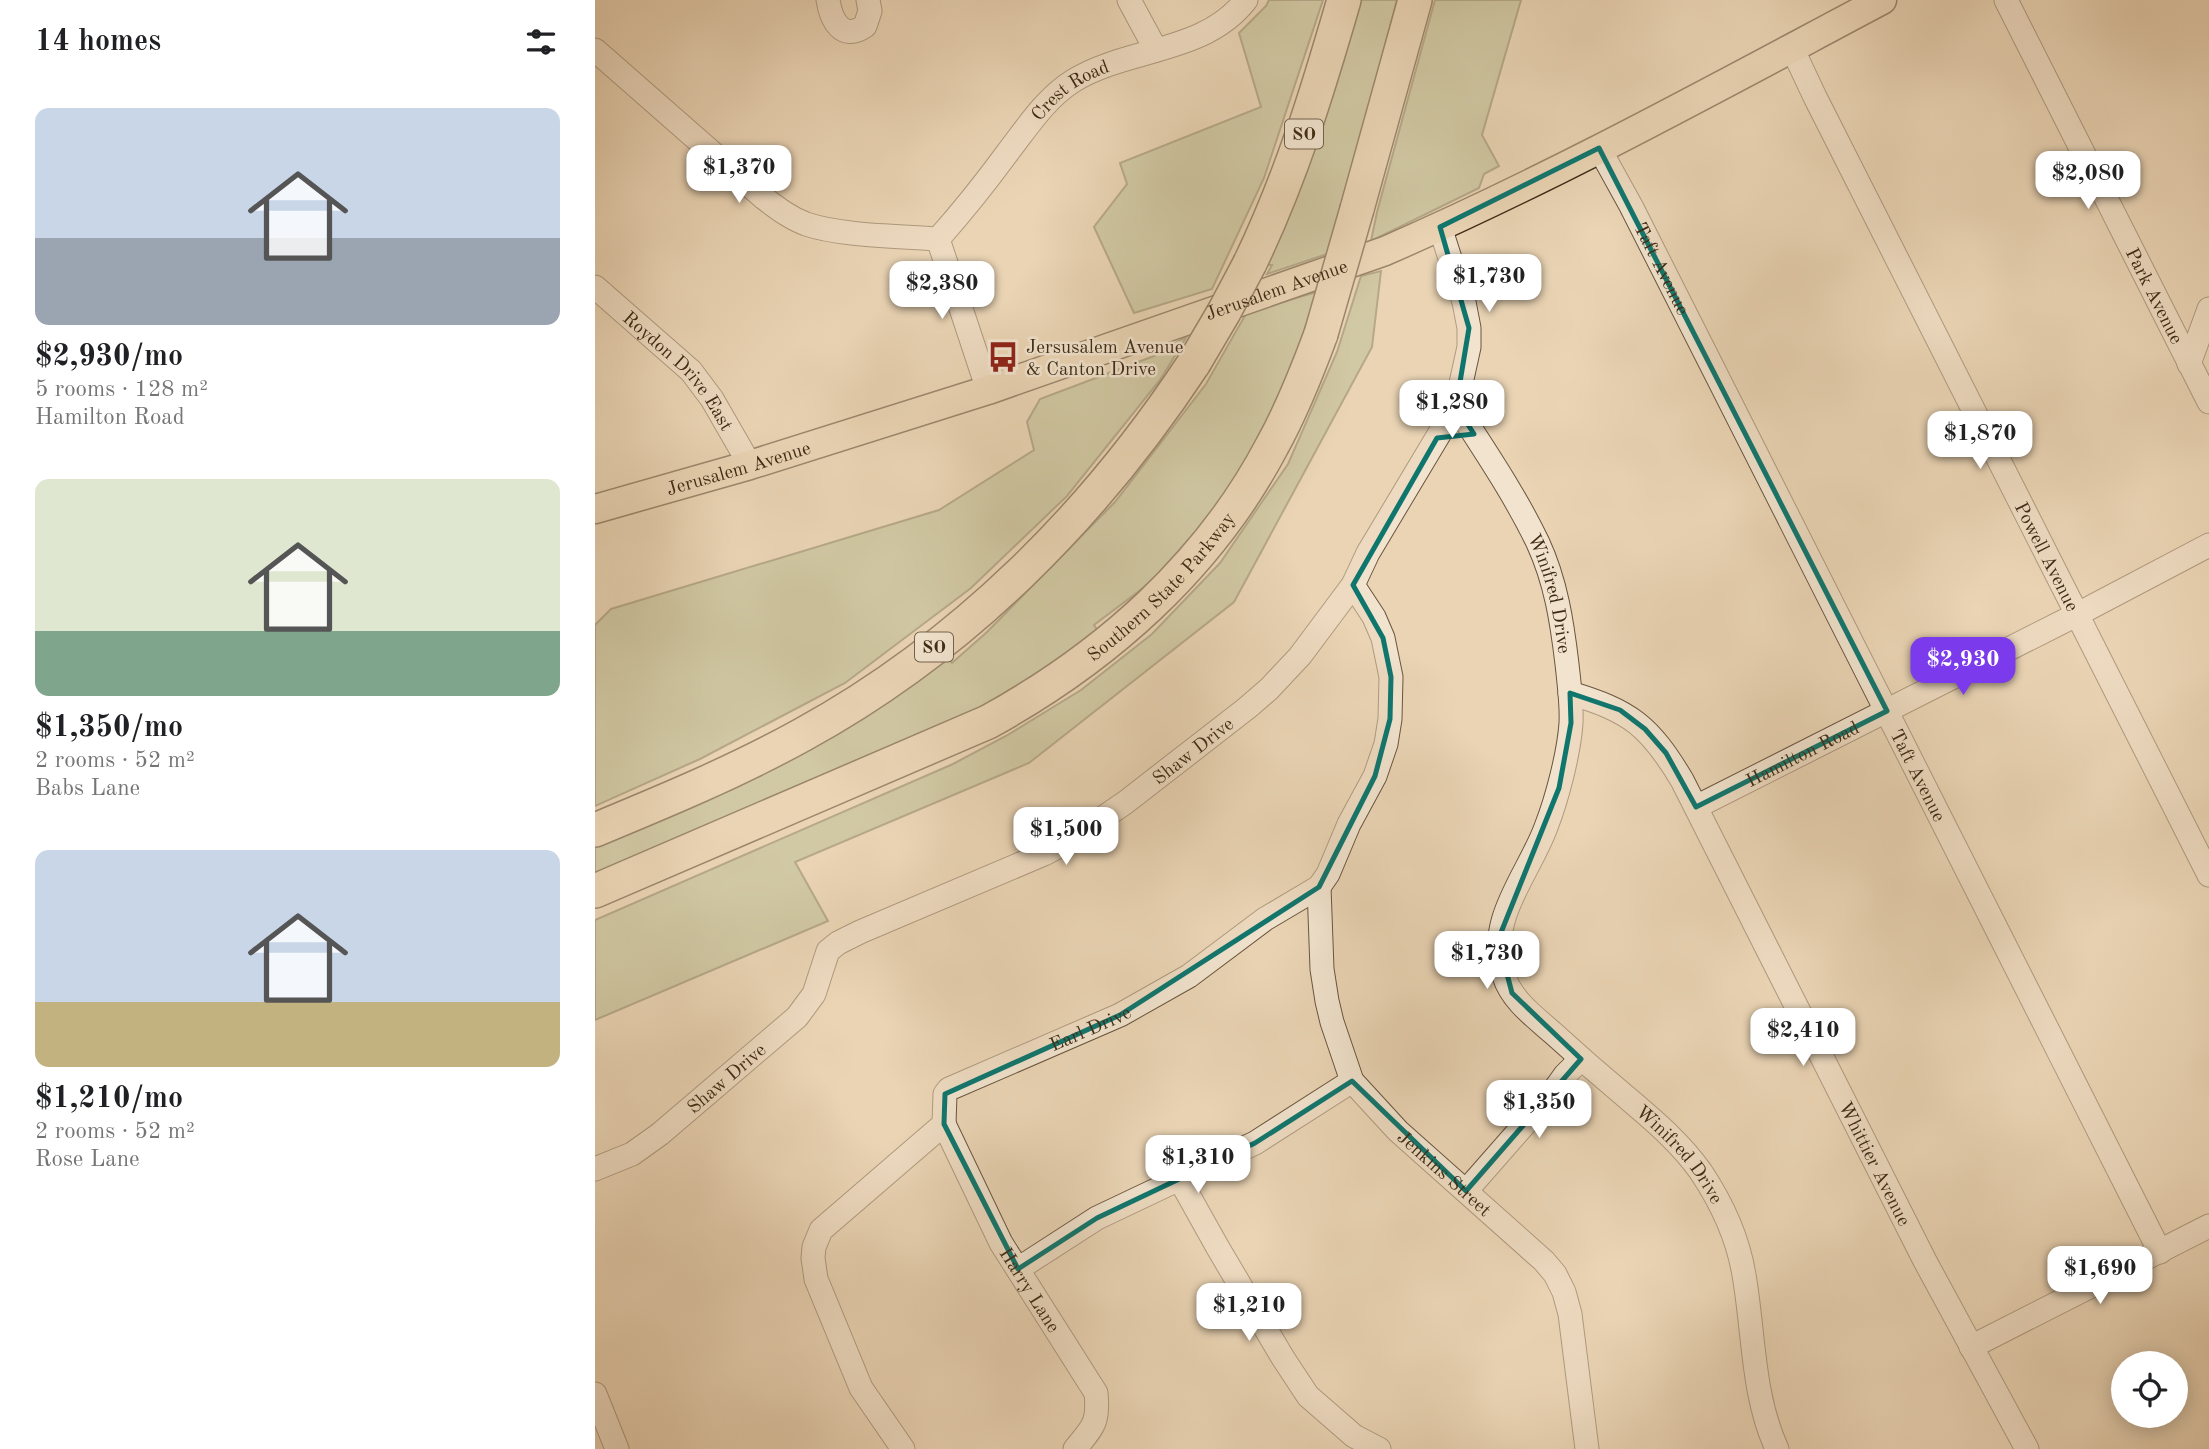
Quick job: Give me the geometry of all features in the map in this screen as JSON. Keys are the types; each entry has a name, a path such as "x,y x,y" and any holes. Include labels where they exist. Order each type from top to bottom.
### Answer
{"highway":[{"name":"SO","path":"595,831 726,774 804,734 892,679 945,639 1011,583 1091,501 1147,432 1194,363 1250,263 1295,159 1344,0"},
{"name":"Southern State Parkway","path":"595,891 988,722 1058,681 1129,626 1195,558 1252,481 1297,396 1321,334 1415,0"},
{"path":"595,910 691,868 812,798"}],"main road":[{"name":"Jerusalem Avenue","path":"595,509 750,465 988,390 1385,251 1440,227 1599,148 1882,0"}],"street":[{"path":"828,0 833,19 841,29 848,32 865,26 870,11 868,0"},
{"path":"1129,0 1156,50"},
{"name":"Crest Road","path":"938,239 961,214 1039,112 1058,93 1091,72 1196,37 1235,13 1245,0"},
{"name":"Park Avenue","path":"2006,0 2209,402"},
{"name":"Powell Avenue","path":"1792,48 2209,875"},
{"path":"595,50 785,214 807,224 833,230 938,239 988,390"},
{"name":"Taft Avenue","path":"1599,148 1631,206 2160,1252"},
{"name":"Shaw Drive","path":"595,1169 632,1154 660,1134 797,1017 814,994 825,958 832,946 1044,854 1072,839 1126,802 1269,689 1322,628 1353,585 1368,553 1456,406 1469,347 1469,328 1464,302 1440,227"},
{"name":"Roydon Drive East","path":"595,287 691,371 712,399 750,465"},
{"path":"2189,364 2209,309"},
{"name":"Winifred Drive","path":"1456,406 1504,481 1538,544 1551,576 1562,616 1570,692 1571,723 1559,788 1546,827 1501,920 1498,940 1504,975 1512,993 1522,1005 1581,1059 1666,1130 1700,1170 1723,1210 1735,1239 1744,1273 1756,1373 1766,1420 1777,1449"},
{"path":"1437,438 1462,436 1484,450"},
{"name":"Hamilton Road","path":"1696,807 2209,545"},
{"path":"1319,887 1328,874 1349,824 1375,776 1386,744 1390,719 1391,677 1383,638 1374,617 1353,585"},
{"name":"Whittier Avenue","path":"1570,692 1620,710 1645,729 1666,753 1696,807 1925,1261 2027,1449"},
{"name":"Jenkins Street","path":"1319,887 1322,968 1327,1001 1352,1081 1398,1131 1544,1261 1555,1274 1564,1292 1570,1314 1587,1449"},
{"name":"Earl Drive","path":"944,1124 945,1094 949,1089 1119,1015 1189,976 1265,919 1319,887"},
{"path":"1465,1191 1552,1093 1565,1074 1581,1059"},
{"path":"1018,1269 1097,1218 1255,1143 1352,1081"},
{"path":"900,1448 861,1388 816,1279 814,1247 821,1230 944,1124"},
{"name":"Harry Lane","path":"944,1124 1001,1243 1096,1393 1098,1413 1093,1427 1075,1449"},
{"path":"1180,1180 1217,1248 1308,1396 1354,1436 1379,1449"},
{"path":"1971,1347 2209,1226"},
{"path":"595,1394 617,1449"}],"highlighted area":[{"path":"1599,148 1887,711 1696,807 1666,753 1645,729 1620,710 1570,693 1571,723 1559,788 1498,940 1512,993 1581,1059 1466,1191 1352,1081 1255,1143 1097,1218 1018,1269 944,1124 945,1094 1120,1015 1319,887 1375,776 1390,719 1391,677 1383,638 1353,585 1437,438 1474,434 1456,406 1469,328 1440,227"}],"green space":[{"path":"1269,0 1323,0 1264,178 1212,289 1134,313 1094,227 1127,184 1120,163 1261,107 1239,33"},
{"path":"1356,0 1397,0 1327,254 1267,274 1272,265 1264,265"},
{"path":"1435,0 1521,0 1482,135 1499,166 1484,174 1479,188 1371,241 1377,212"},
{"path":"1381,271 1372,347 1234,602 1029,763 795,862 828,921 595,1020 595,920 953,764 1006,736 1081,690 1152,634 1220,563 1288,464 1337,352 1361,276"},
{"path":"1317,292 1279,407 1219,505 1151,582 1094,625 1100,634 1024,688 595,874 595,846 948,656 952,663 987,632 1115,502 1206,384 1247,312"},
{"path":"1187,336 1160,380 1067,496 971,588 845,683 700,759 595,806 595,625 611,609 939,510 1034,450 1027,422 1040,399 1154,356"}],"place":[{"name":"Jersusalem Avenue & Canton Drive","path":"1003,357"}]}
